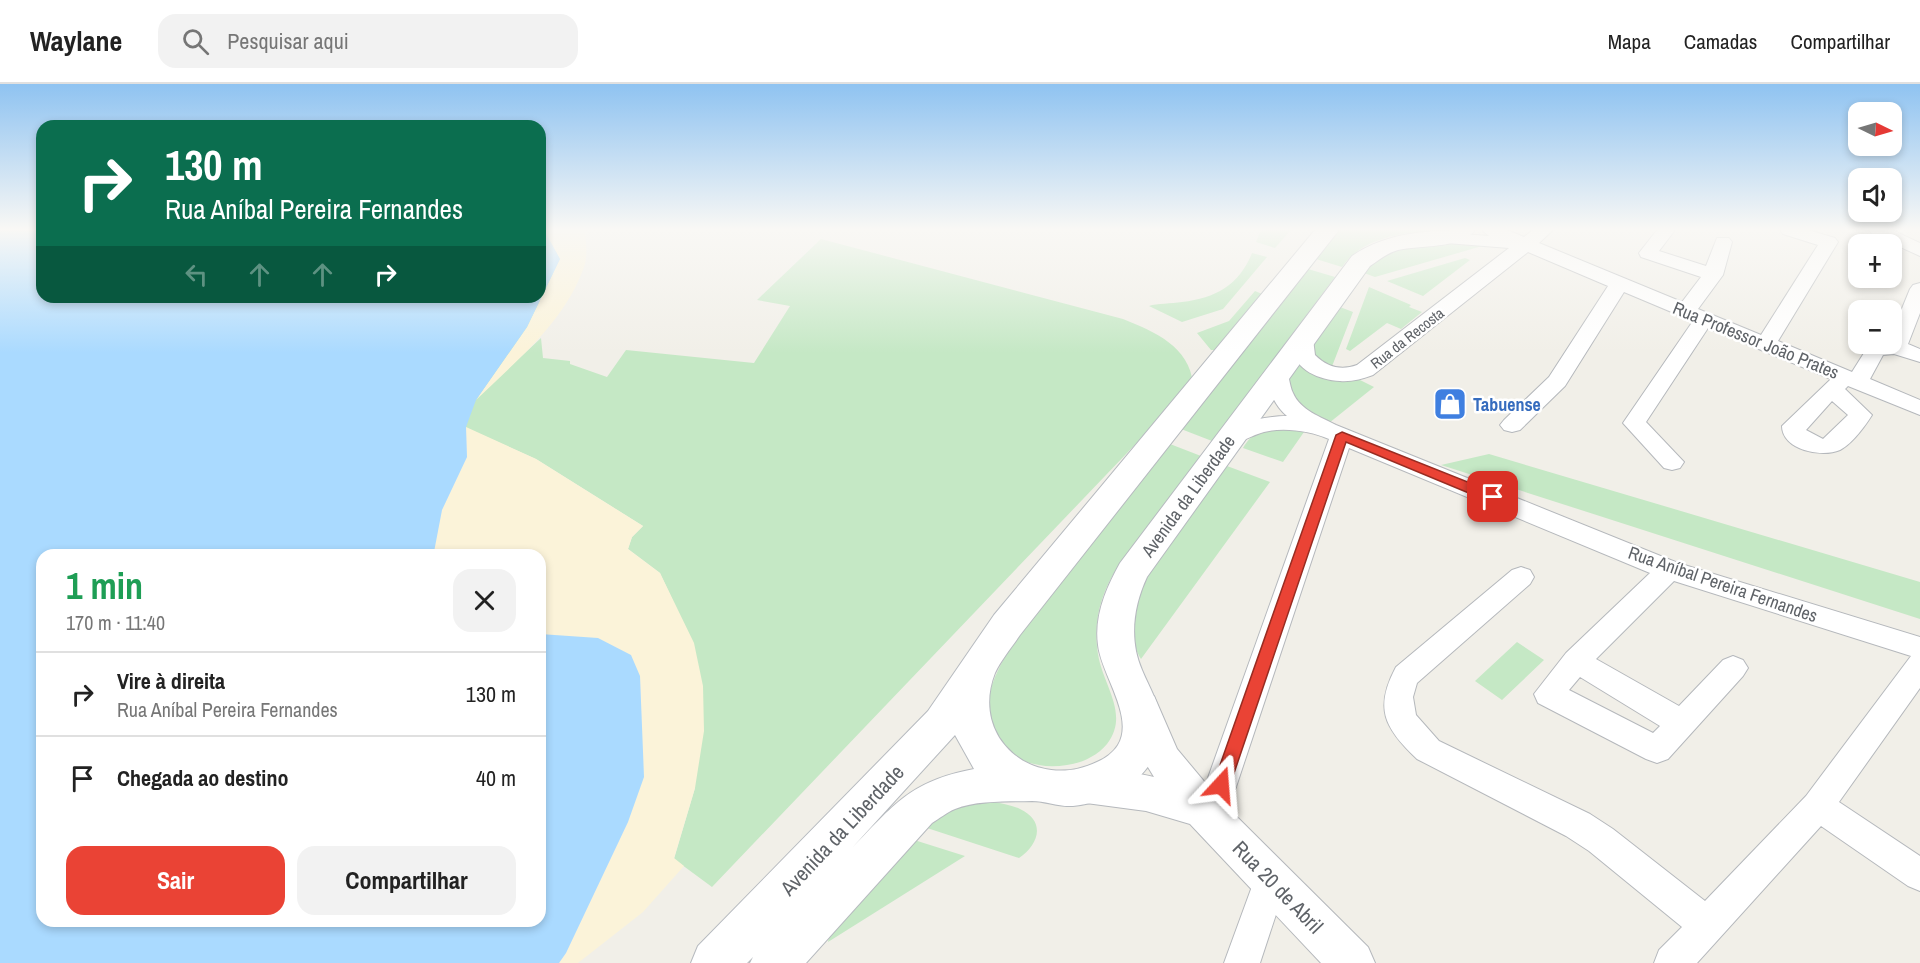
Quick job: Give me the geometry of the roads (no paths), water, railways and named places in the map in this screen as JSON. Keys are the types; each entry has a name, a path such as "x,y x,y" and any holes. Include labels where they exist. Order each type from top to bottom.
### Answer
{"main road":[{"name":"Avenida da Liberdade","path":"716,963 942,723 1007,625 1294,271"},
{"name":"Avenida da Liberdade","path":"774,963 917,810 947,792 978,786 1032,784 1064,788 1086,786 1107,779 1124,767 1136,751 1142,727 1139,703 1122,668 1117,650 1116,612 1122,590 1132,572 1353,271"},
{"name":"Avenida da Liberdade","path":"981,662 971,692 970,718 978,741 994,763 1032,784"}],"street":[{"name":"Rua da Recosta","path":"1303,339 1304,357 1316,367 1340,375 1360,373 1491,271"},
{"name":"Rua Professor João Prates","path":"1588,271 1766,344 1845,383 1920,408"},
{"path":"1701,271 1713,275"},
{"path":"1672,462 1634,423 1695,315 1714,271"},
{"path":"1766,344 1811,271"},
{"path":"1512,425 1557,381 1619,284"},
{"path":"1902,332 1920,289"},
{"path":"1902,349 1920,356"},
{"path":"1845,383 1871,354"},
{"path":"1277,375 1281,397 1287,404 1295,411 1335,433"},
{"path":"1231,437 1252,427 1275,422 1335,433"},
{"path":"1207,814 1335,433"},
{"name":"Rua Aníbal Pereira Fernandes","path":"1335,433 1669,570 1920,648"},
{"path":"1669,570 1576,661 1549,694 1657,750 1733,668"},
{"path":"1521,577 1406,675 1398,687 1398,705 1402,721 1413,736 1428,750 1552,810 1602,840 1706,924"},
{"path":"1576,661 1681,723"},
{"path":"1672,963 1818,806 1920,665"},
{"name":"Rua 20 de Abril","path":"1139,703 1162,759 1207,814 1352,963"},
{"name":"Rua 20 de Abril","path":"1086,786 1118,787 1150,793 1207,814"},
{"path":"1818,806 1920,875"},
{"path":"1242,963 1270,881"}],"water":[{"path":"0,271 36,271 36,303 539,303 527,327 476,400 466,427 467,457 442,510 435,549 36,549 36,927 546,927 546,634 598,638 631,655 640,676 644,777 628,822 566,953 559,963 0,963"},
{"path":"546,271 554,271 546,288"}],"place":[{"name":"Tabuense","path":"1450,404"}]}
